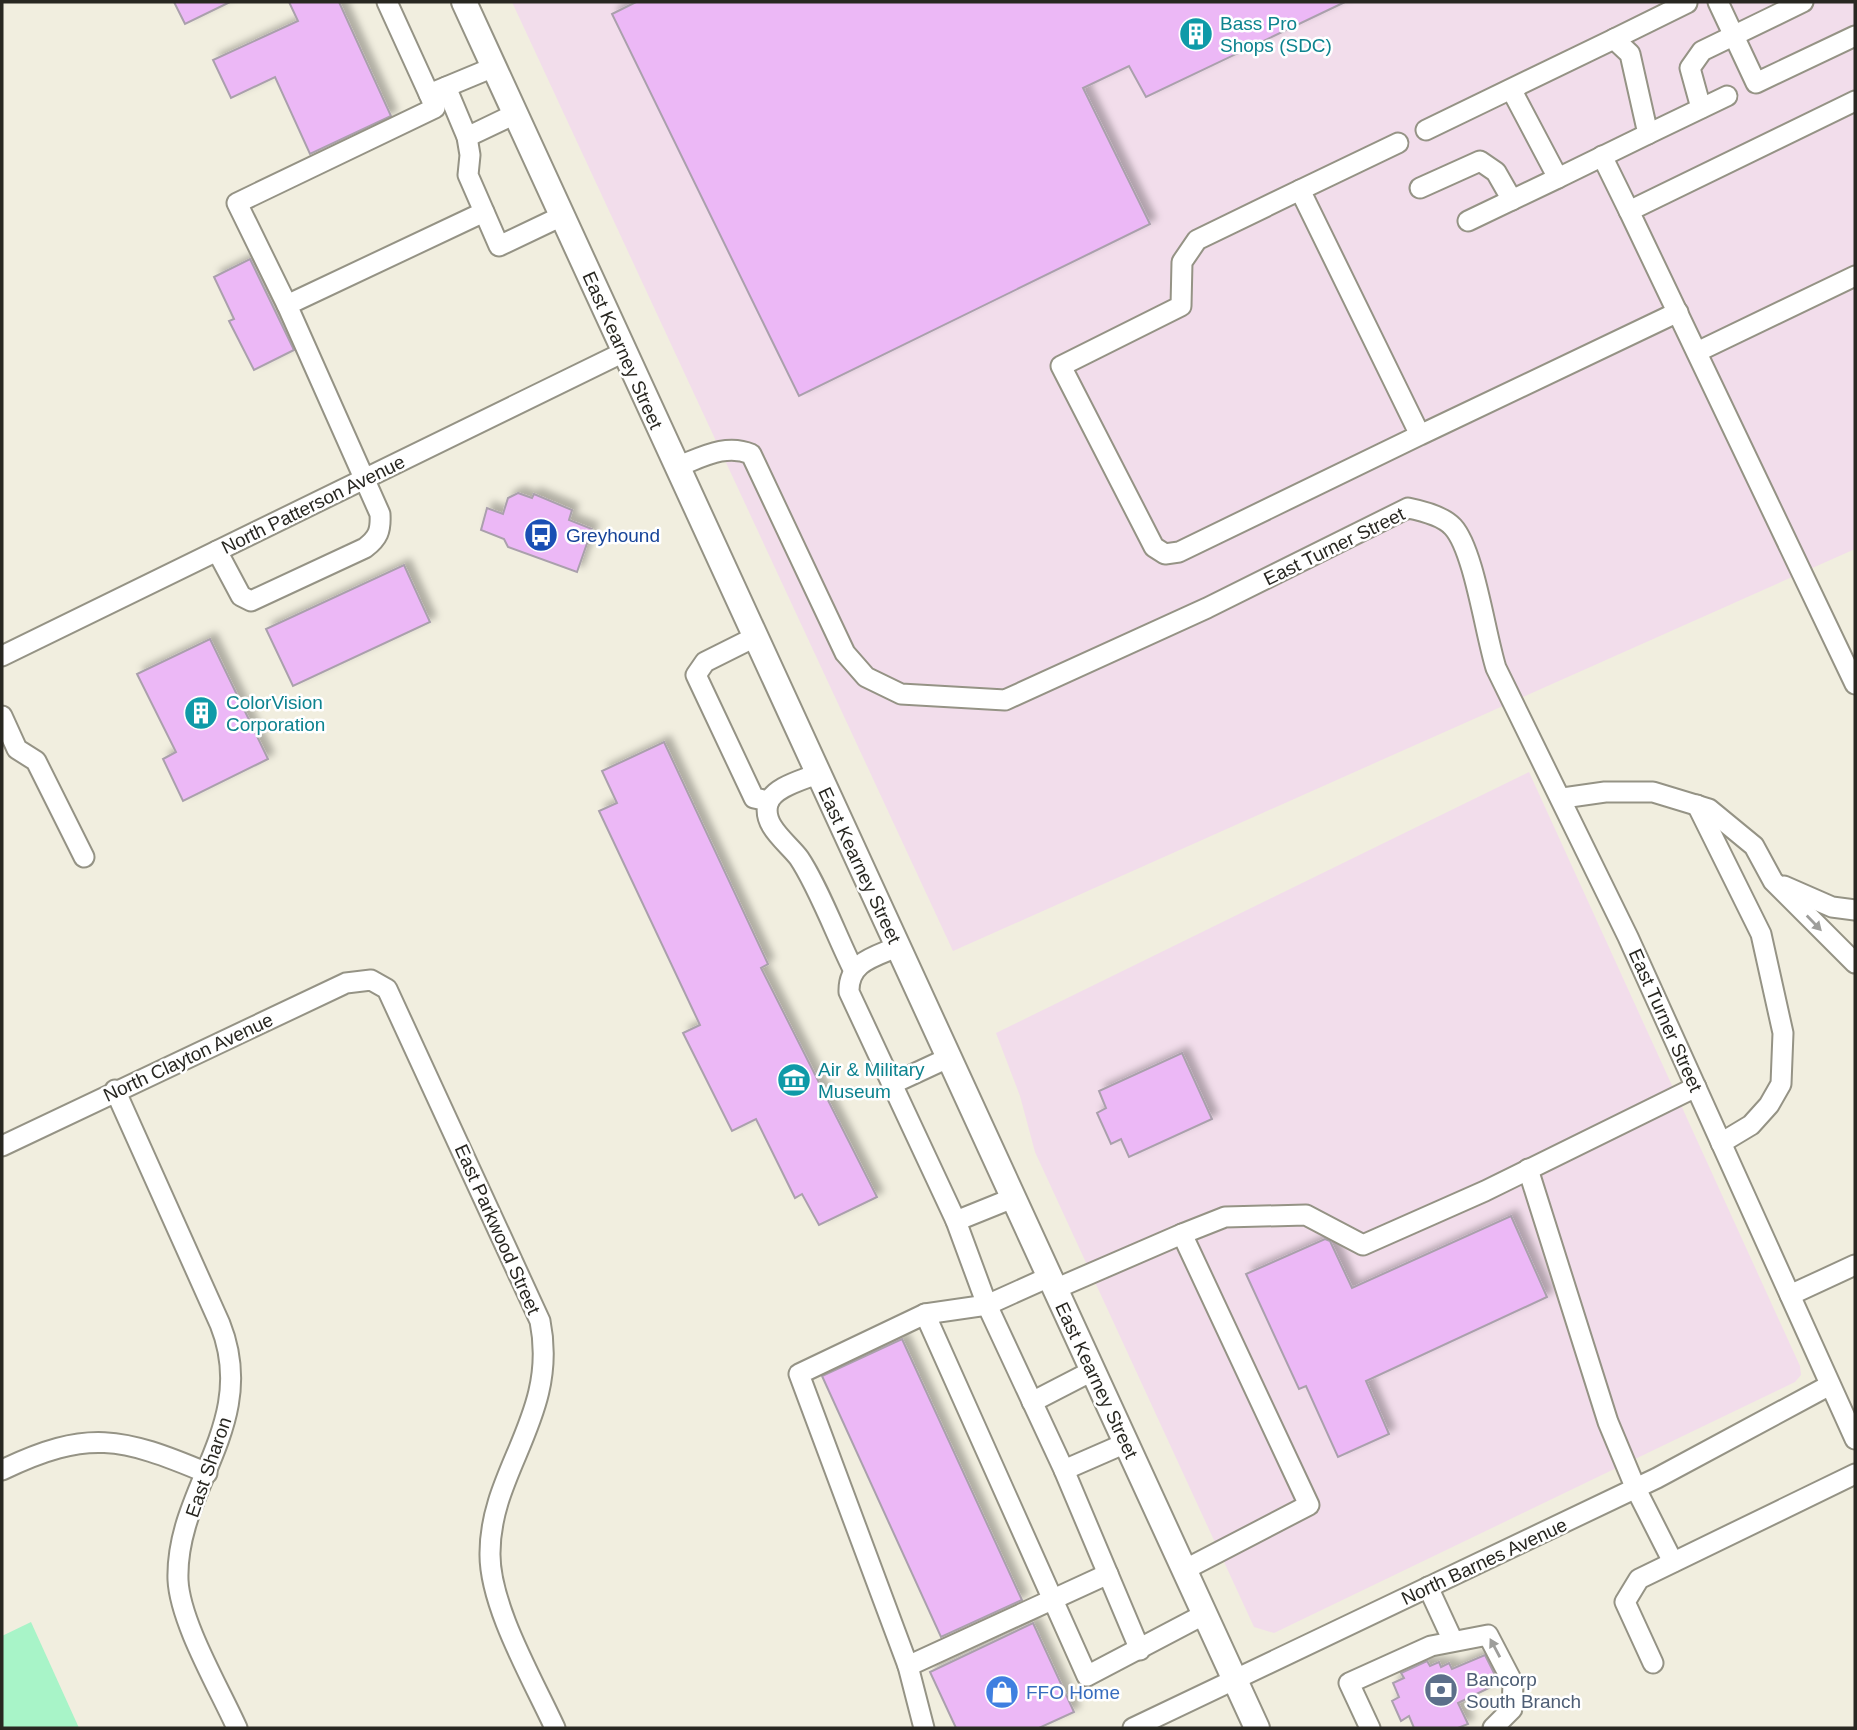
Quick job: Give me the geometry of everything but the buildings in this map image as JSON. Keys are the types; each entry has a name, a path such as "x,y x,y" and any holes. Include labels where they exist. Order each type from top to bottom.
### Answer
{"main road":[{"name":"East Kearney Street","path":"464,2 1257,1728"}],"street":[{"path":"387,2 437,91 467,137 470,155 468,175 499,246 562,216"},
{"path":"1718,2 1756,83 1855,36"},
{"path":"1701,108 1690,68 1702,51 1803,2"},
{"path":"1426,130 1687,3"},
{"path":"1614,39 1630,54 1648,134"},
{"path":"437,91 494,67"},
{"path":"1511,89 1558,178"},
{"path":"217,551 241,596 251,601 365,548 381,530 380,514 287,305 237,202 435,108 437,91"},
{"path":"1468,222 1727,96"},
{"path":"1629,211 1855,101"},
{"path":"467,137 515,114"},
{"path":"1398,143 1197,240 1182,262 1181,306 1061,366 1154,547 1165,554 1179,552 1678,312"},
{"path":"1602,156 1855,684"},
{"path":"1420,188 1480,161 1496,172 1512,200"},
{"path":"1300,190 1420,435"},
{"path":"287,305 484,212"},
{"path":"1697,352 1855,276"},
{"name":"North Patterson Avenue","path":"2,656 624,352"},
{"name":"East Turner Street","path":"676,467 725,449 751,454 845,653 856,668 882,687 901,695 941,698 1005,700 1208,608 1408,508 1420,510 1451,525 1464,543 1485,635 1496,668 1563,798 1855,1439"},
{"path":"755,637 705,662 696,675 754,798 769,801"},
{"path":"2,716 17,749 36,761 84,857"},
{"path":"817,774 787,786 769,801 768,812 779,838 799,858 853,969"},
{"path":"1563,798 1605,792 1653,792 1709,808 1754,846 1773,881 1855,963"},
{"path":"1697,805 1761,934 1783,1032 1781,1084 1769,1105 1751,1125 1721,1143"},
{"path":"1773,881 1832,907 1855,910"},
{"path":"897,947 853,969 849,978 849,992 956,1222 987,1305 1064,1470 1140,1650"},
{"name":"North Clayton Avenue","path":"2,1146 346,983 365,980 376,982"},
{"name":"East Parkwood Street","path":"376,982 394,999 540,1321 544,1352 542,1384 494,1520 490,1559 496,1595 555,1728"},
{"path":"892,1084 948,1058"},
{"path":"923,1728 908,1666 799,1374 925,1314 987,1305 1225,1217 1306,1215 1363,1245 1696,1087"},
{"name":"East Sharon","path":"116,1090 227,1344 231,1367 230,1398 180,1550 179,1589 184,1611 237,1728"},
{"path":"1528,1169 1608,1422 1636,1489 1673,1562"},
{"path":"956,1222 1013,1198"},
{"path":"1182,1234 1309,1505 1184,1570"},
{"path":"1790,1295 1855,1265"},
{"path":"925,1314 1087,1676 1205,1614"},
{"path":"1032,1402 1092,1371"},
{"name":"North Barnes Avenue","path":"1133,1728 1636,1489 1830,1385"},
{"path":"2,1471 34,1455 65,1445 111,1441 141,1446 207,1473"},
{"path":"1064,1470 1126,1443"},
{"path":"1653,1663 1625,1602 1639,1579 1855,1474"},
{"path":"908,1666 1108,1574"},
{"path":"1428,1587 1453,1642"},
{"path":"1370,1728 1349,1684 1431,1646 1488,1635 1513,1683 1512,1709 1493,1728"}],"shaded area":[{"path":"512,2 1855,2 1855,549 953,951"},
{"path":"1529,772 1800,1366 1801,1375 1795,1382 1274,1633 1254,1627 1035,1152 1020,1096 996,1033"}],"green space":[{"path":"31,1622 79,1728 2,1728 2,1636"}],"place":[{"name":"Bass Pro Shops (SDC)","path":"1196,34"},
{"name":"Greyhound","path":"541,535"},
{"name":"ColorVision Corporation","path":"201,713"},
{"name":"Air & Military Museum","path":"794,1080"},
{"name":"Bancorp South Branch","path":"1441,1690"},
{"name":"FFO Home","path":"1002,1692"}]}
